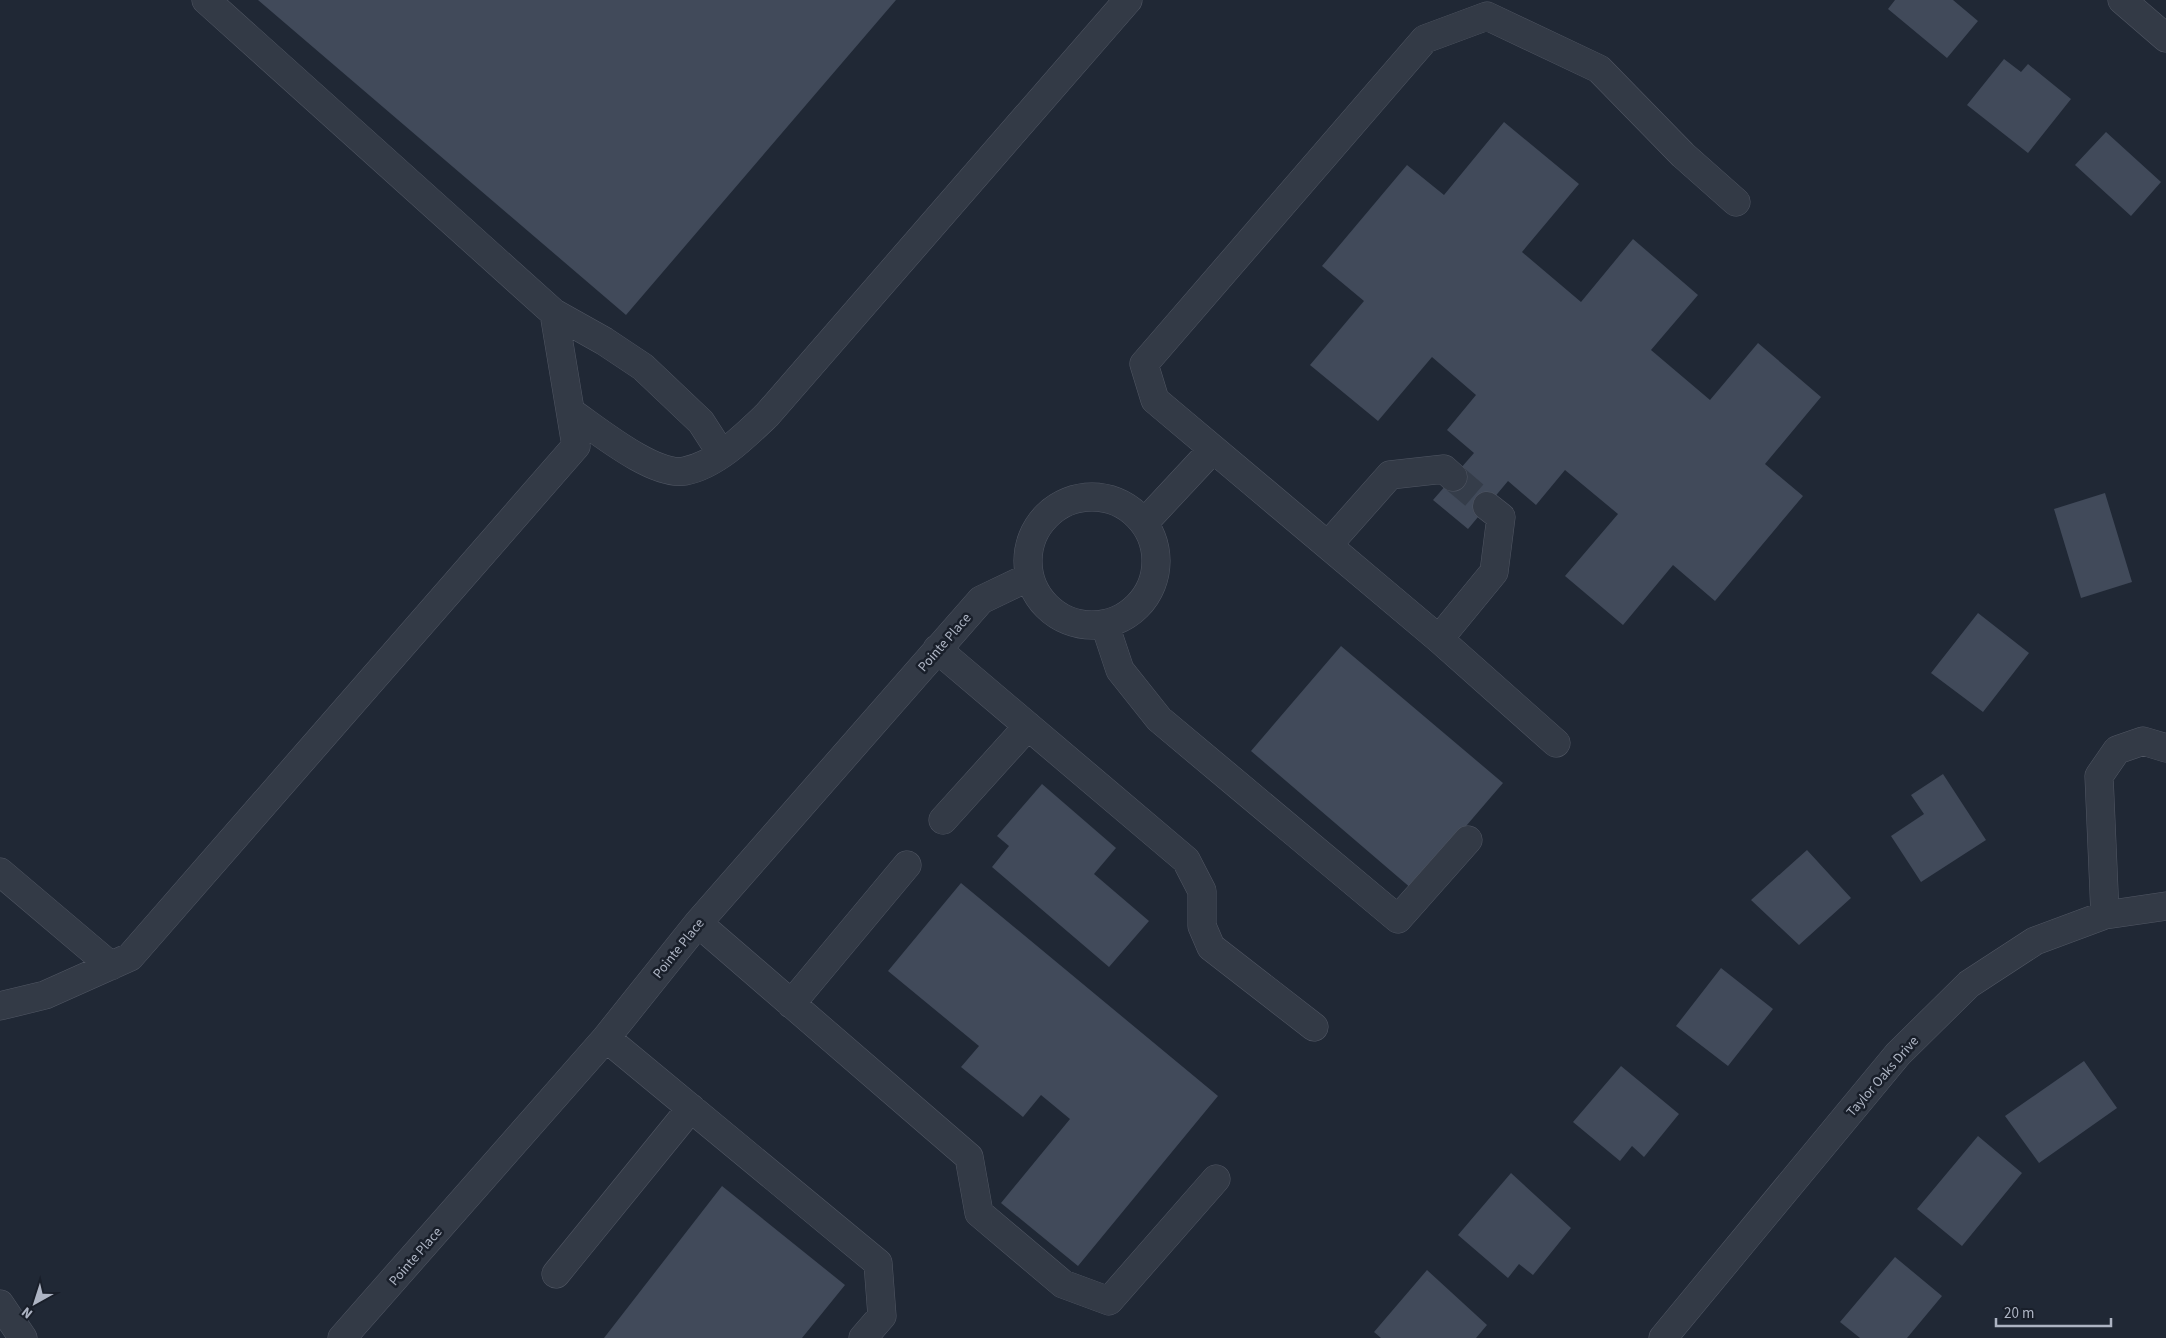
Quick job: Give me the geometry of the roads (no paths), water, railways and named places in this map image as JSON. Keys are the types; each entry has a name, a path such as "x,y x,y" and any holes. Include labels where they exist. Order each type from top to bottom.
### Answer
{"street":[{"path":"206,0 554,314 604,341 643,367 702,422 721,453"},
{"path":"571,412 644,460 666,470 684,471 704,464 721,453 767,415 1128,0"},
{"path":"2122,0 2166,38"},
{"path":"1556,743 1439,639 1155,400 1144,364 1425,39 1487,16 1599,70 1683,154 1736,202"},
{"path":"0,1006 45,995 130,957 576,446 554,314"},
{"path":"1144,523 1213,450"},
{"path":"1328,545 1390,475 1444,469 1453,477"},
{"path":"1080,497 1107,499 1132,510 1144,523 1153,539 1157,557 1156,575 1149,592 1139,606 1123,618 1105,625 1085,625 1066,620 1050,610 1037,595 1030,577 1027,560 1030,542 1038,526 1048,513 1063,503 1080,497"},
{"path":"1439,639 1494,572 1501,517 1487,506"},
{"name":"Pointe Place","path":"342,1338 606,1038 698,923 981,600 1030,577"},
{"path":"1105,625 1120,670 1159,719 1398,919 1468,840"},
{"path":"938,649 1186,860 1202,891 1202,926 1211,947 1314,1027"},
{"path":"943,820 1028,726"},
{"path":"2105,915 2099,776 2117,750 2143,741 2166,748"},
{"path":"791,1004 907,865"},
{"path":"0,872 111,966"},
{"name":"Taylor Oaks Drive","path":"1663,1338 1898,1054 1969,984 2035,941 2105,915 2166,906"},
{"path":"698,923 969,1157 979,1213 1063,1284 1109,1301 1216,1179"},
{"path":"606,1038 878,1263 882,1316 863,1338"},
{"path":"556,1274 691,1108"},
{"path":"0,1304 23,1338"}],"tunnel":[{"path":"1453,477 1487,506"}]}
